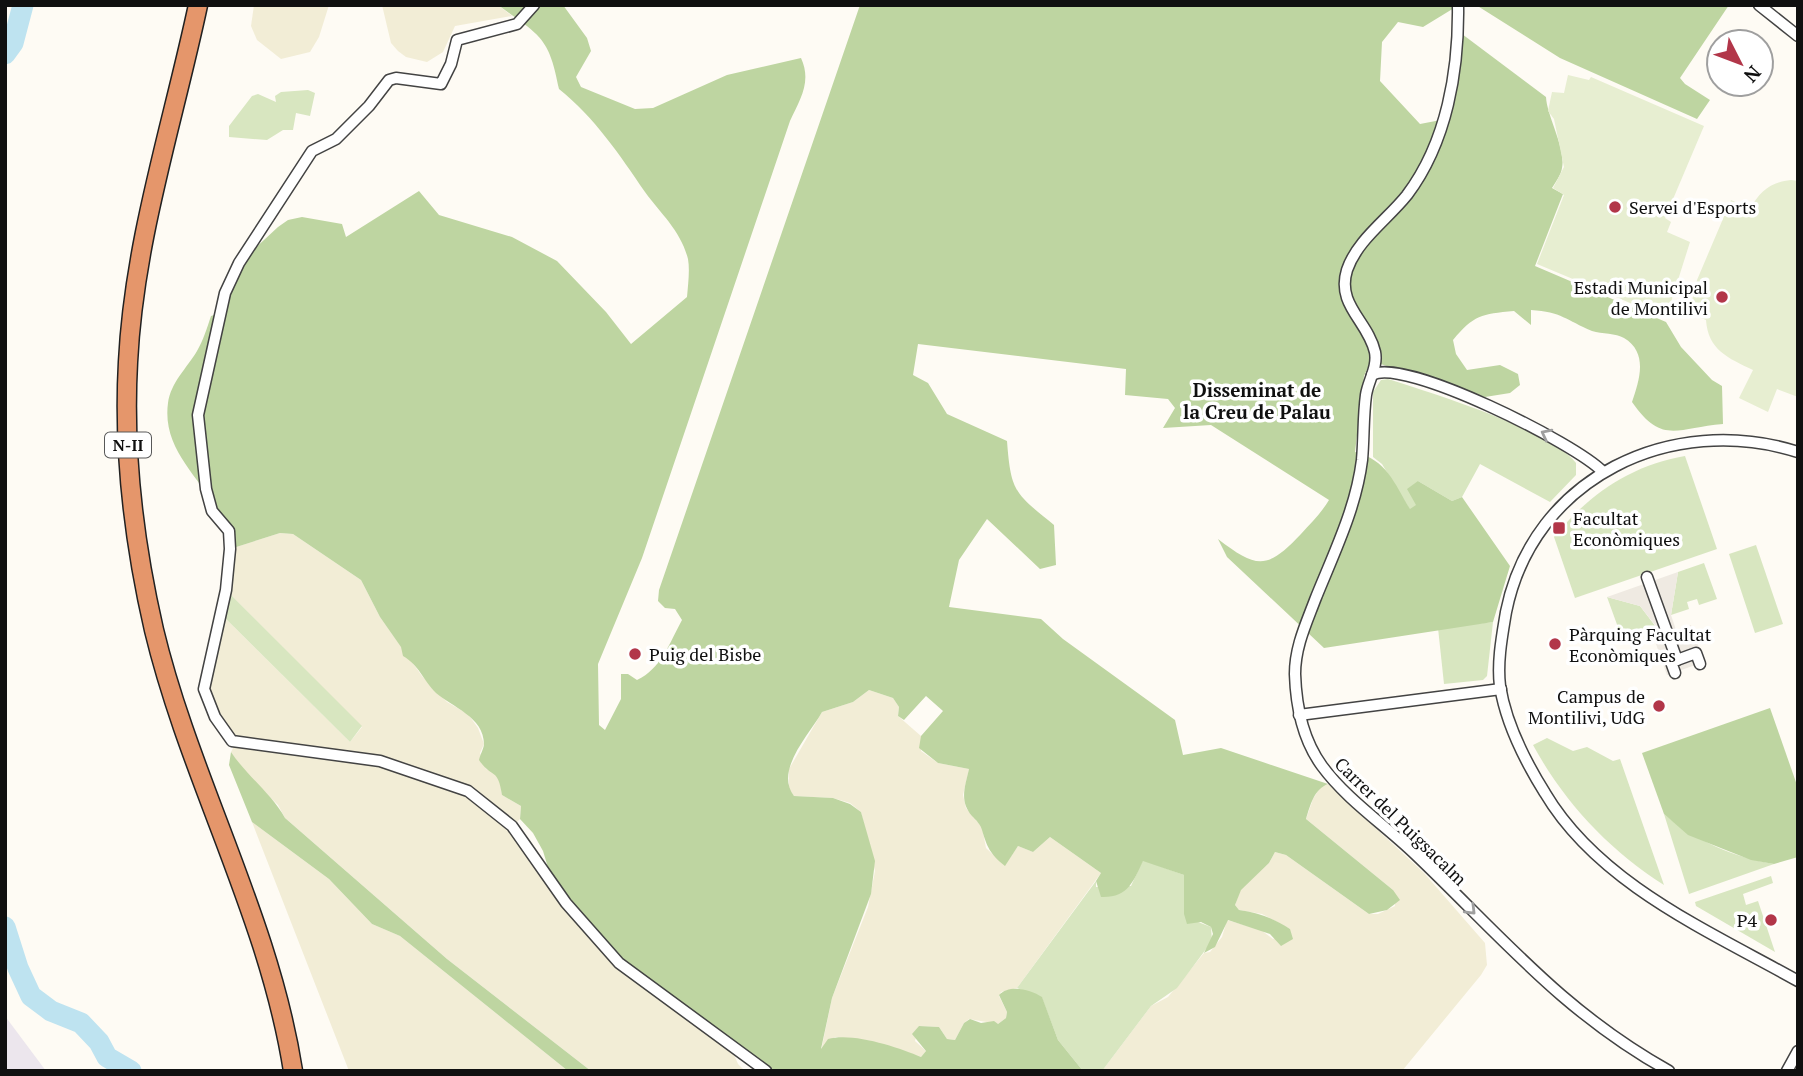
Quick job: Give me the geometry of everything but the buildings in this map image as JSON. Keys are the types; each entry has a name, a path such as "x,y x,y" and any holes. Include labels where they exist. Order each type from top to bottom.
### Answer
{"highway":[{"name":"N-II","path":"198,5 151,205 134,305 128,374 131,488 141,565 155,632 200,772 259,932 284,1016 293,1071"}],"street":[{"path":"534,5 517,24 457,40 451,64 441,84 396,78 388,80 369,106 336,139 312,151 232,278 219,314 198,415 206,489 212,511 229,531 230,549 226,590 204,689 215,717 232,741 380,761 468,791 518,832 566,903 619,963 766,1071"},
{"name":"Carrer del Puigsacalm","path":"1458,5 1458,38 1449,100 1438,137 1407,195 1376,228 1348,267 1343,287 1348,303 1371,339 1376,356 1365,399 1357,488 1299,642 1295,672 1299,715 1320,763 1338,785 1414,853 1578,1013 1618,1041 1669,1071"},
{"path":"1759,5 1798,36"},
{"path":"1373,375 1389,370 1474,398 1569,446 1603,472"},
{"path":"1798,452 1757,442 1720,438 1695,440 1642,454 1603,472 1563,506 1540,532 1525,557 1511,591 1500,654 1501,689 1508,719 1546,796 1601,858 1656,901 1798,981"},
{"path":"1647,577 1677,660"},
{"path":"1675,673 1671,662 1696,653 1700,664"},
{"path":"1299,715 1501,689"},
{"path":"1787,1071 1798,1051"}],"shaded area":[{"path":"254,5 329,5 319,37 310,52 281,59 257,40 251,26"},
{"path":"382,5 498,5 512,16 455,26 443,52 427,62 406,57 391,43"},
{"path":"280,533 293,534 361,580 380,617 422,676 447,702 468,714 478,728 484,744 480,753 486,769 496,773 501,783 502,795 521,806 520,819 513,826 544,868 730,1045 738,1064 745,1071 591,1071 447,959 285,818 278,805 241,769 231,752 235,744 226,735 204,678 220,613 350,742 362,727 226,590 230,549"},
{"path":"1678,572 1671,615 1676,630 1691,625 1704,662 1667,675 1651,630 1656,637 1662,634 1640,606 1607,597"},
{"path":"869,690 893,698 899,707 898,716 921,736 921,751 938,763 969,769 963,795 966,808 982,827 986,848 1002,863 1005,865 1018,846 1033,852 1050,837 1101,873 1017,988 1001,992 999,996 1007,1012 1006,1018 998,1024 969,1019 955,1040 947,1039 939,1027 919,1026 915,1041 926,1051 921,1057 871,1041 835,1037 821,1051 832,998 868,907 875,871 861,812 850,803 833,798 794,796 789,789 789,769 822,712 853,702"},
{"path":"1328,784 1424,873 1485,943 1487,965 1481,975 1402,1071 1102,1071 1151,1006 1168,997 1204,953 1210,952 1222,937 1227,920 1261,930 1273,939 1290,929 1262,914 1239,910 1235,905 1240,890 1269,863 1275,852 1286,855 1369,914 1378,914 1395,906 1393,890 1306,819 1321,786"},
{"path":"252,822 329,879 372,924 400,936 568,1071 349,1071"},
{"path":"5,1016 46,1071 5,1071"}],"green space":[{"path":"498,5 522,5 527,13 534,5 563,5 587,38 591,51 576,77 581,87 635,109 653,108 727,75 801,58 804,67 805,83 801,98 790,121 642,558 598,664 599,725 605,730 621,699 621,674 628,674 637,680 652,669 664,654 682,620 675,609 665,608 658,601 659,590 860,5 1459,5 1423,27 1398,22 1382,42 1380,81 1420,124 1446,119 1458,77 1462,34 1546,97 1563,160 1552,188 1563,194 1535,266 1666,322 1681,347 1712,380 1722,386 1723,424 1671,431 1652,424 1632,402 1640,368 1637,351 1632,344 1621,336 1592,331 1557,315 1541,311 1531,310 1531,325 1514,311 1479,317 1453,340 1456,354 1467,370 1500,365 1518,374 1520,385 1510,393 1485,397 1371,361 1364,376 1355,452 1382,467 1410,509 1416,505 1407,489 1418,481 1452,501 1462,497 1510,566 1493,622 1324,648 1227,557 1218,539 1252,560 1270,559 1301,534 1329,500 1211,425 1163,428 1175,408 1168,399 1125,395 1126,369 918,344 913,375 928,383 947,414 1007,441 1013,482 1017,490 1054,525 1056,565 1040,569 987,519 959,560 949,607 1041,619 1063,639 1175,720 1183,755 1221,748 1328,784 1316,794 1306,819 1393,890 1400,900 1387,910 1369,914 1286,855 1275,852 1269,863 1241,890 1235,905 1239,910 1266,916 1284,925 1290,929 1293,939 1281,946 1270,934 1228,920 1215,947 1204,953 1213,934 1211,927 1201,922 1187,924 1184,914 1184,875 1143,861 1124,892 1101,897 1096,881 1101,873 1050,837 1033,852 1018,846 1005,866 990,850 981,826 965,805 964,794 969,769 938,763 919,748 921,736 943,711 926,696 904,720 898,716 899,707 893,698 869,690 853,702 822,712 796,752 788,775 794,796 833,798 850,804 861,812 875,861 871,894 832,998 821,1049 828,1039 849,1037 888,1045 921,1057 926,1051 912,1034 919,1026 939,1027 947,1039 955,1040 964,1023 970,1019 981,1023 994,1021 998,1024 1006,1018 1007,1012 999,995 1008,990 1020,989 1042,997 1058,1040 1083,1071 766,1071 642,983 554,887 543,851 533,833 520,819 521,806 502,795 499,780 479,760 484,744 479,727 466,714 436,693 413,664 403,656 401,647 380,617 361,580 293,534 280,533 230,549 226,528 183,460 168,424 168,403 172,388 199,347 211,316 220,313 239,263 288,220 302,217 342,224 346,237 419,191 439,215 512,237 557,261 606,312 631,344 687,297 688,259 676,231 606,137 559,89 551,58 540,39"},
{"path":"1476,5 1729,5 1714,28 1705,28 1705,41 1680,78 1710,100 1697,119 1560,58"},
{"name":"Servei d'Esports","path":"1568,75 1589,80 1591,77 1704,126 1665,218 1671,222 1667,232 1690,242 1666,318 1537,264 1564,195 1553,188 1564,167 1554,119 1548,111 1552,92 1564,93"},
{"path":"308,90 315,93 310,116 296,113 293,130 283,130 267,140 229,137 229,126 252,96 258,94 276,102 275,96 281,92"},
{"name":"Estadi Municipal de Montilivi","path":"1791,180 1798,181 1798,397 1777,389 1768,412 1739,398 1753,370 1721,352 1711,339 1706,320 1689,313 1697,280 1731,200 1750,209 1767,188"},
{"path":"1388,379 1517,425 1563,450 1576,463 1576,475 1550,502 1480,464 1462,497 1452,501 1418,481 1416,506 1410,510 1382,464 1373,457 1373,392 1381,380"},
{"path":"1685,456 1717,549 1575,598 1554,537 1581,508 1612,484 1665,460"},
{"path":"1756,545 1783,624 1755,633 1729,554"},
{"path":"1704,563 1717,599 1699,605 1697,599 1687,602 1689,609 1671,615 1678,572"},
{"path":"226,590 362,726 350,742 220,613"},
{"path":"1607,597 1640,606 1662,635 1656,637 1653,629 1626,639 1619,630"},
{"path":"1493,622 1487,676 1483,680 1444,684 1438,628"},
{"path":"1770,708 1798,788 1798,857 1774,864 1751,860 1688,835 1664,814 1642,753"},
{"path":"1547,738 1573,751 1587,747 1613,761 1620,759 1664,885 1607,840 1574,805 1533,745"},
{"path":"231,752 285,818 447,959 591,1071 568,1071 400,936 372,924 329,879 252,822 229,765"},
{"path":"1664,814 1702,840 1744,857 1774,864 1689,894"},
{"path":"1143,860 1184,875 1185,911 1198,922 1211,927 1212,941 1177,988 1151,1006 1102,1071 1083,1071 1058,1040 1042,998 1017,988 1096,881 1096,887 1131,886"},
{"path":"1771,876 1773,883 1743,894 1746,905 1758,901 1775,952 1696,906 1695,902"}],"waterway":[{"path":"5,54 13,43 23,5"},
{"path":"5,927 18,968 31,996 51,1011 81,1023 99,1042 107,1057 131,1071"}],"place":[{"name":"Servei d'Esports","path":"1615,207"},
{"name":"Estadi Municipal de Montilivi","path":"1722,297"},
{"name":"Facultat Econòmiques","path":"1559,528"},
{"name":"Pàrquing Facultat Econòmiques","path":"1555,644"},
{"name":"Puig del Bisbe","path":"635,654"},
{"name":"Campus de Montilivi, UdG","path":"1659,706"},
{"name":"P4","path":"1771,920"}],"district":[{"name":"Disseminat de la Creu de Palau","path":"1257,400"}]}
